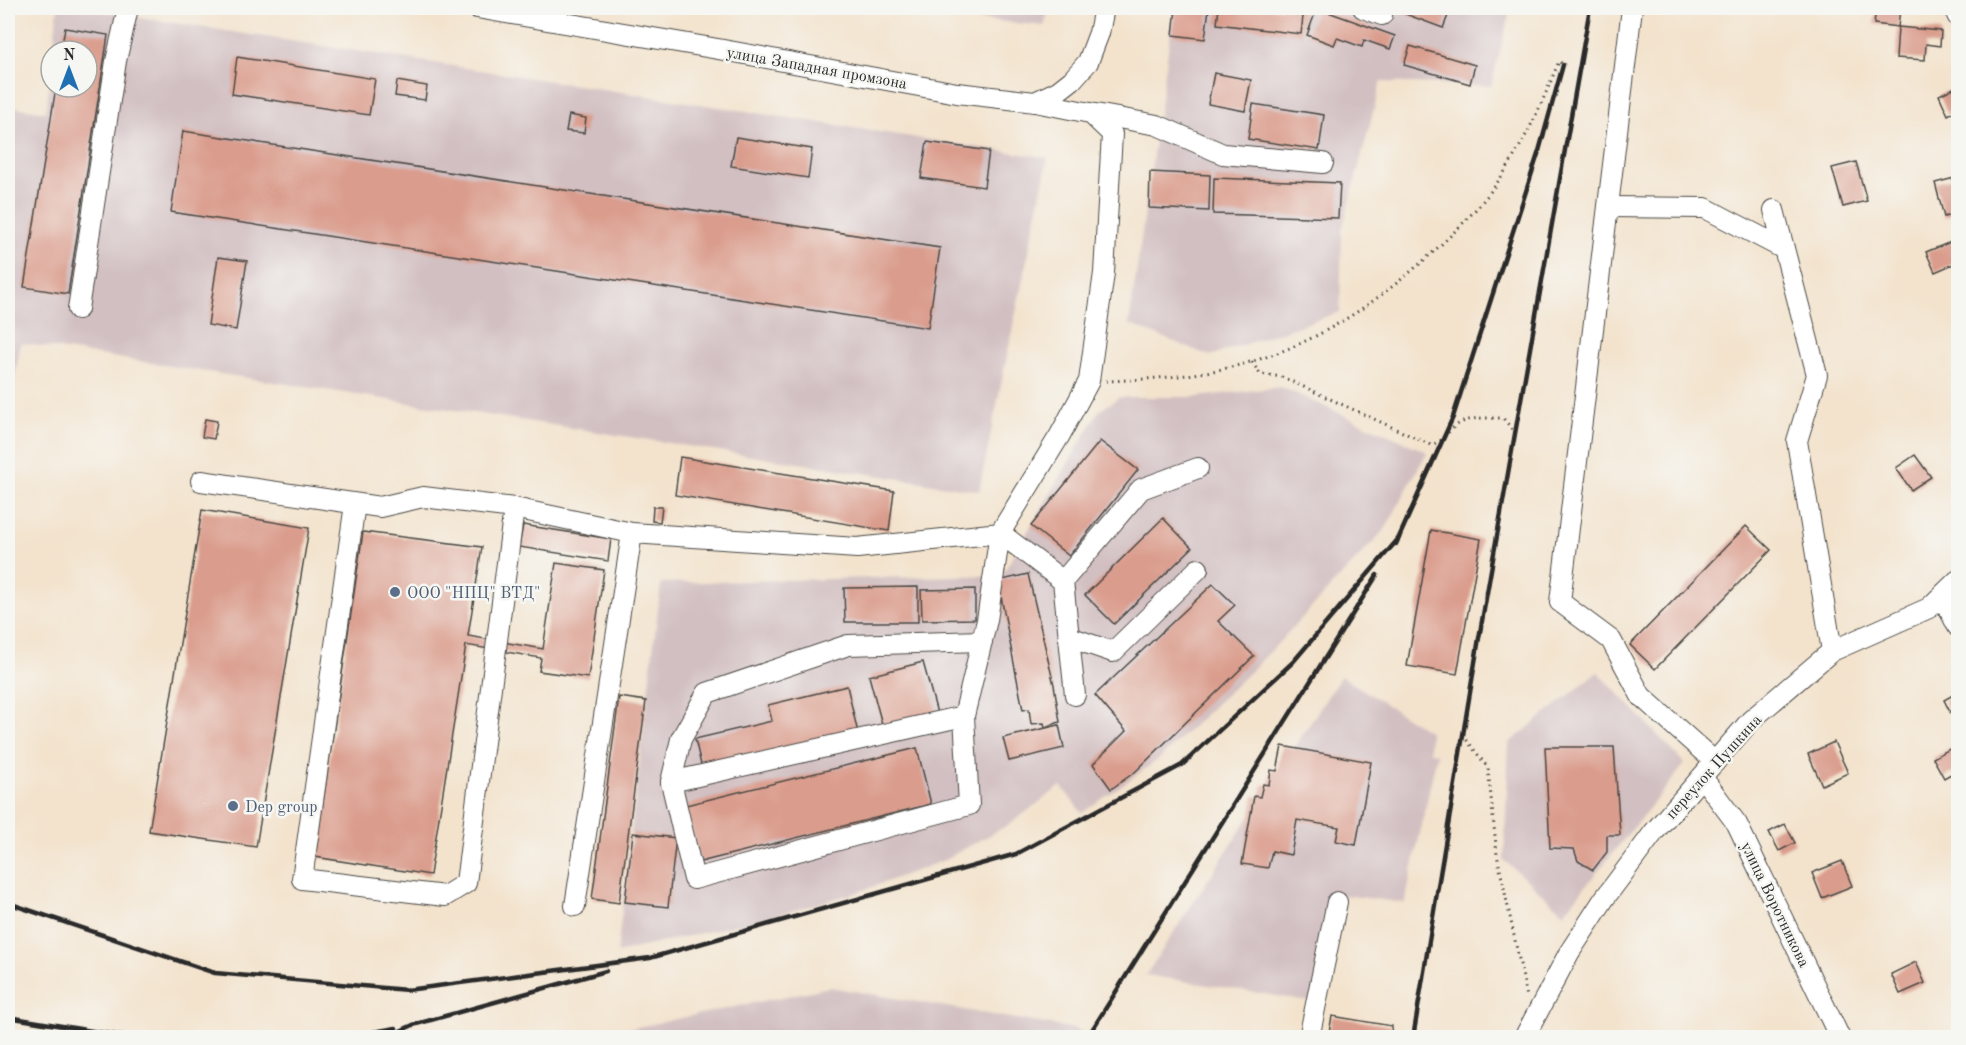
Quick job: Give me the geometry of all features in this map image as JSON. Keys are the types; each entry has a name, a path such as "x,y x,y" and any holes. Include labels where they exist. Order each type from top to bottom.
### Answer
{"street":[{"path":"78,309 116,61 128,8"},
{"name":"улица Западная промзона","path":"477,8 561,15 957,93 1035,102 1157,125 1223,154 1323,163"},
{"path":"1035,102 1058,91 1072,80 1088,62 1099,33 1104,8"},
{"path":"1364,8 1382,15"},
{"path":"1632,8 1560,602 1611,640 1641,696 1715,762"},
{"path":"1954,8 1959,17"},
{"path":"982,641 848,645 707,693 681,739 671,782 694,879 969,805 964,716 982,641 987,620 1000,533 1060,435 1089,381 1104,273 1112,134 1090,113"},
{"path":"1608,207 1704,208 1784,249"},
{"path":"1774,210 1818,375 1797,441 1832,651"},
{"path":"1075,695 1063,581 1141,489 1198,468"},
{"path":"201,481 380,507 423,497 514,508 632,533 856,548 1000,533 1063,581"},
{"path":"355,504 302,879 445,896 466,883 514,508"},
{"path":"575,906 632,533"},
{"path":"1069,637 1113,652 1198,570"},
{"name":"переулок Пушкина","path":"1528,1029 1569,953 1604,899 1654,832 1751,720 1832,651 1929,608 1959,580"},
{"path":"1942,596 1959,627"},
{"path":"671,782 964,716"},
{"name":"улица Воротникова","path":"1702,777 1737,824 1840,1038"},
{"path":"1309,1038 1336,902"}],"path":[{"path":"1089,381 1185,376 1252,362 1298,346 1351,317 1393,287 1465,223 1503,173 1521,144 1559,62 1563,65"},
{"path":"1252,362 1260,374 1282,377 1431,445 1443,441 1452,429 1468,419 1503,418 1515,433"},
{"path":"1463,735 1488,768 1497,855 1527,997"}],"shaded area":[{"path":"58,8 78,8 1048,158 979,491 21,343 8,416 8,106 46,112 48,99 99,99 99,39 54,39"},
{"path":"872,8 1049,8 1044,26"},
{"path":"1174,8 1511,8 1491,86 1381,82 1342,230 1340,312 1210,356 1129,324"},
{"path":"1281,387 1427,452 1386,528 1268,654 1159,759 1082,813 1061,786 1010,824 942,861 859,892 774,916 617,953 661,583 1002,575 1099,411 1119,397 1197,397"},
{"path":"1598,672 1685,764 1564,913 1504,860 1509,743"},
{"path":"1341,676 1430,732 1429,751 1437,754 1405,903 1328,893 1313,1002 1146,975"},
{"path":"830,987 1075,1029 1091,1037 590,1037"}],"building":[{"path":"1176,8 1209,8 1205,39 1173,35"},
{"path":"1219,8 1304,8 1301,34 1217,24"},
{"path":"1317,8 1395,36 1390,49 1364,40 1362,47 1337,38 1334,45 1307,35"},
{"path":"1399,8 1451,8 1443,28 1397,11"},
{"path":"1876,8 1900,8 1898,27 1874,24"},
{"path":"1898,27 1941,31 1940,46 1926,44 1925,60 1896,58"},
{"path":"65,28 108,35 99,93 99,39 63,39"},
{"path":"1410,46 1475,65 1470,84 1404,65"},
{"path":"237,57 375,79 369,115 232,94"},
{"path":"1214,73 1251,80 1245,111 1208,104"},
{"path":"397,81 427,86 425,100 395,96"},
{"path":"1958,86 1958,110 1948,115 1939,95"},
{"path":"54,99 98,99 68,294 24,287"},
{"path":"1253,104 1324,115 1319,150 1248,139"},
{"path":"569,115 586,118 584,133 566,131"},
{"path":"183,131 940,248 928,328 171,212"},
{"path":"736,137 812,149 808,178 731,166"},
{"path":"927,142 989,151 984,187 921,178"},
{"path":"1856,162 1867,201 1843,207 1832,168"},
{"path":"1150,172 1210,175 1209,211 1149,208"},
{"path":"1958,177 1958,213 1944,217 1935,183"},
{"path":"1214,178 1340,183 1338,218 1213,214"},
{"path":"1958,239 1958,262 1935,272 1926,252"},
{"path":"218,257 247,261 236,330 208,325"},
{"path":"205,419 217,421 214,439 202,437"},
{"path":"1100,441 1138,470 1069,556 1031,526"},
{"path":"1915,455 1931,477 1911,490 1896,468"},
{"path":"680,457 894,491 889,531 675,495"},
{"path":"653,507 662,507 660,522 652,521"},
{"path":"202,510 309,528 256,847 149,831"},
{"path":"1163,518 1192,548 1114,624 1085,595"},
{"path":"523,525 611,539 608,561 519,547"},
{"path":"1746,526 1771,550 1655,669 1630,645"},
{"path":"1431,530 1481,539 1457,674 1407,666"},
{"path":"363,532 482,547 468,636 543,649 556,563 604,570 588,678 539,671 541,658 466,645 430,875 315,857"},
{"path":"1028,574 1054,685 1060,722 1045,727 1044,723 1031,724 1029,709 1023,710 998,581"},
{"path":"1213,584 1235,605 1218,621 1254,656 1135,772 1111,789 1093,764 1126,731 1095,695"},
{"path":"918,587 918,622 845,622 844,588"},
{"path":"975,589 975,619 922,620 921,590"},
{"path":"923,662 937,713 883,728 869,676"},
{"path":"847,686 858,733 702,769 695,739 772,721 768,705"},
{"path":"1958,692 1958,713 1952,716 1944,700"},
{"path":"619,697 646,701 619,903 592,899"},
{"path":"1059,725 1064,748 1009,761 1003,738"},
{"path":"1834,742 1848,773 1822,785 1808,754"},
{"path":"1957,745 1958,770 1944,778 1933,758"},
{"path":"1282,746 1371,762 1356,845 1336,841 1339,827 1297,820 1291,855 1272,851 1268,868 1242,864 1254,796 1260,797 1263,784 1269,785 1271,770 1277,771"},
{"path":"1545,747 1614,747 1620,835 1607,835 1607,852 1593,870 1578,861 1574,849 1550,848"},
{"path":"917,748 931,804 700,862 686,805"},
{"path":"1785,824 1795,843 1779,851 1769,832"},
{"path":"633,833 676,838 668,907 625,902"},
{"path":"1842,861 1852,886 1822,898 1812,873"},
{"path":"1916,962 1925,983 1900,994 1891,974"},
{"path":"1332,1016 1392,1026 1390,1038 1328,1038"}],"railway":[{"path":"1413,1038 1479,638 1590,8"},
{"path":"1396,544 1453,417 1539,151 1563,65"},
{"path":"8,903 215,973 407,990 650,958 1016,854 1182,765 1293,662 1399,538"},
{"path":"1087,1038 1377,575"},
{"path":"385,1038 413,1025 606,971"},
{"path":"8,1017 134,1038"},
{"path":"339,1038 396,1028"}],"place":[{"name":"ООО \"НПЦ\" ВТД\"","path":"395,592"},
{"name":"Dep group","path":"233,806"}]}
